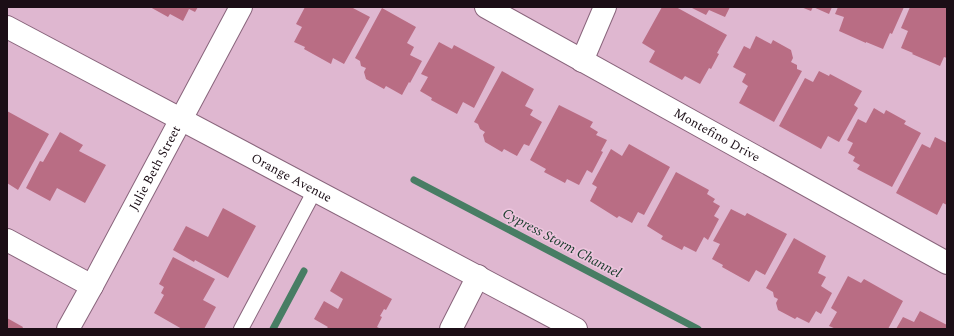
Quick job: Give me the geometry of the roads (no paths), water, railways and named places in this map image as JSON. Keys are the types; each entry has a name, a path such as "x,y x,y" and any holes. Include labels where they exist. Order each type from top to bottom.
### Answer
{"street":[{"name":"Julie Beth Street","path":"68,329 241,7"},
{"name":"Montefino Drive","path":"486,7 947,263"},
{"path":"582,61 605,7"},
{"name":"Orange Avenue","path":"7,27 576,329"},
{"path":"7,240 92,286"},
{"path":"451,329 478,276"}],"lane":[{"path":"241,329 315,190"}],"waterway":[{"name":"Cypress Storm Channel","path":"414,180 698,329"},
{"name":"Cypress Storm Channel","path":"273,329 304,271"}]}
